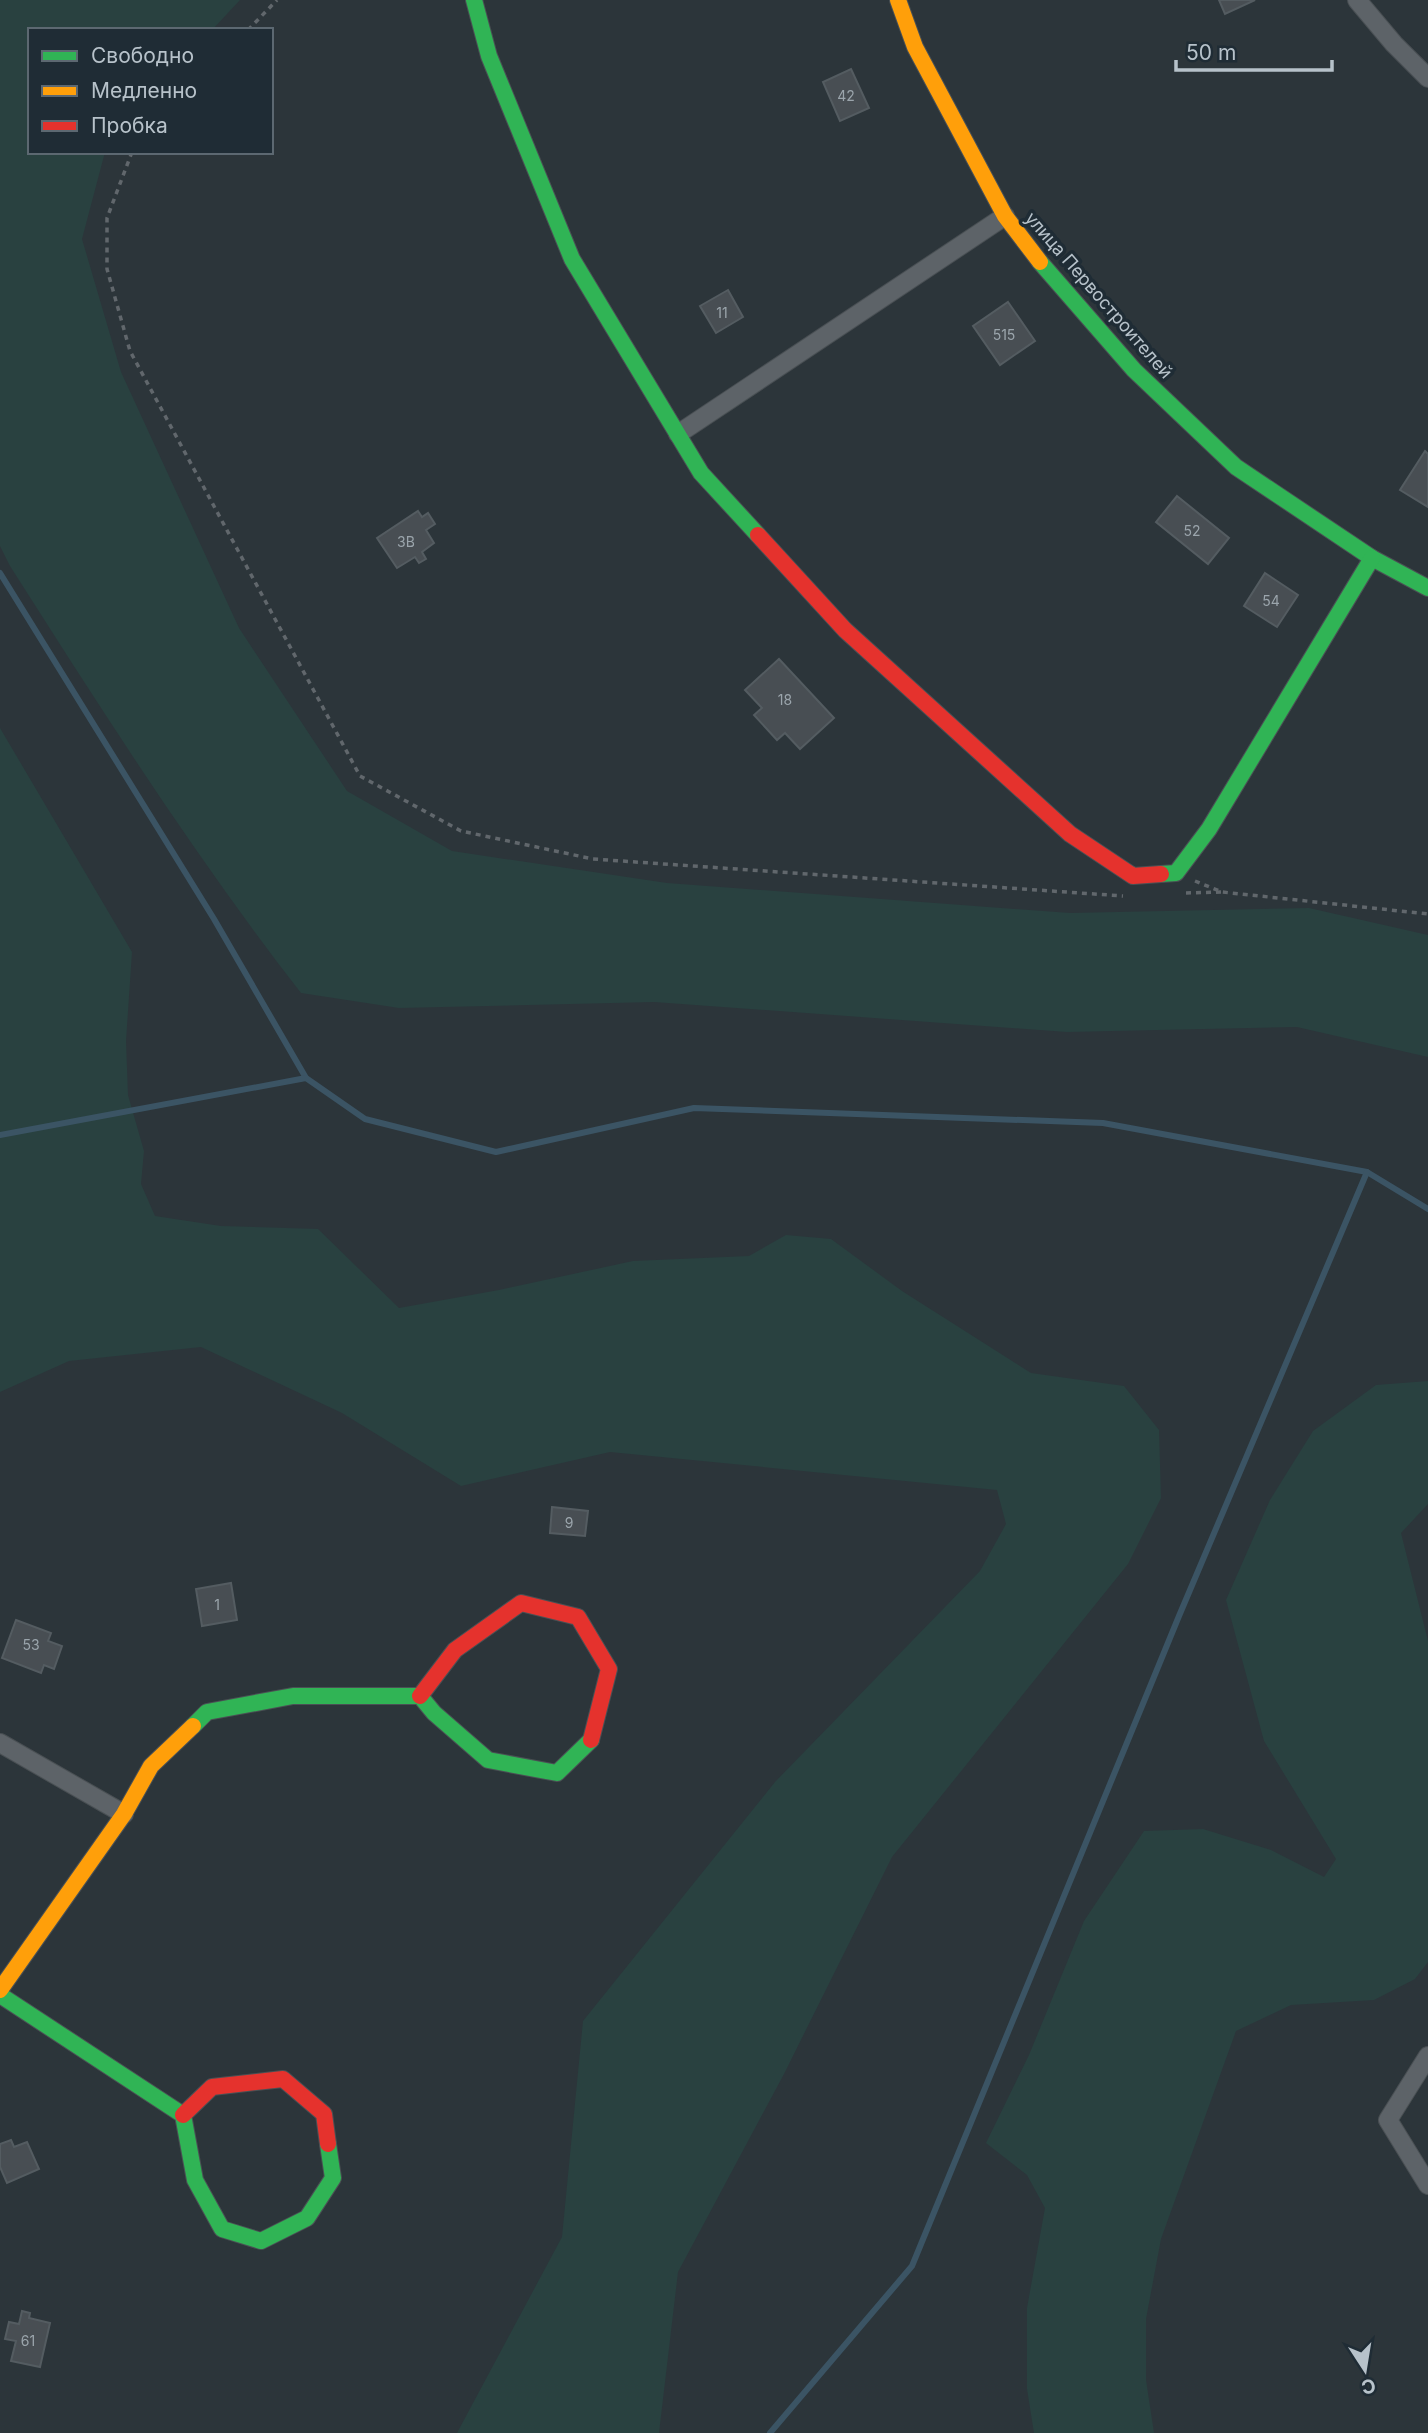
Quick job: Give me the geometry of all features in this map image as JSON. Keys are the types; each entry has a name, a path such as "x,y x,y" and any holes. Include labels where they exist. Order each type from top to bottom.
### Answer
{"street":[{"path":"474,0 489,56 572,259 701,473 845,630 1070,834 1133,876 1176,873 1209,829 1372,558"},
{"name":"улица Первостроителей","path":"898,0 915,47 1005,216 1134,370 1236,467 1372,558 1428,588"},
{"path":"1357,0 1394,44 1428,78"},
{"path":"678,434 1005,216"},
{"path":"183,2115 212,2087 283,2079 324,2114 333,2178 307,2218 261,2241 222,2229 195,2180 183,2115 0,1992 124,1814 151,1766 207,1712 293,1696 419,1696 434,1713 488,1760 556,1773 593,1738 610,1669 578,1617 520,1603 455,1650 419,1696"},
{"path":"0,1743 124,1814"},
{"path":"1428,2056 1388,2120 1428,2185"}],"path":[{"path":"250,28 276,0"},
{"path":"131,154 107,218 107,270 130,351 360,776 460,831 593,859 1110,896 1135,895"},
{"path":"1176,873 1222,892"},
{"path":"1185,894 1222,892 1428,914"}],"green space":[{"path":"0,0 240,0 214,28 28,28 28,154 104,154 82,239 121,372 239,628 347,791 452,851 667,883 1070,913 1309,908 1428,935 1428,1057 1297,1027 1067,1032 654,1002 399,1008 301,993 224,889 151,783 10,566 0,546"},
{"path":"0,728 132,952 126,1041 128,1095 144,1151 141,1184 155,1216 221,1226 318,1229 399,1308 633,1261 749,1256 786,1235 831,1239 902,1291 1031,1373 1124,1386 1159,1430 1161,1498 1128,1564 892,1857 784,2074 678,2272 659,2433 457,2433 562,2237 583,2021 775,1782 980,1571 1006,1524 997,1490 610,1452 461,1486 342,1413 201,1347 69,1361 0,1392"},
{"path":"1428,1381 1428,1504 1401,1533 1428,1641 1428,1962 1415,1979 1374,2000 1291,2005 1236,2031 1161,2239 1146,2319 1146,2380 1154,2433 1034,2433 1027,2389 1027,2308 1045,2208 1027,2175 986,2143 1029,2055 1084,1921 1144,1831 1203,1829 1271,1850 1324,1877 1336,1859 1264,1741 1226,1600 1270,1500 1313,1431 1376,1385"}],"building":[{"path":"1219,0 1255,0 1225,14"},
{"path":"851,69 869,108 840,121 823,82"},
{"path":"728,290 743,317 716,333 700,306"},
{"path":"1008,302 1035,341 1000,365 973,326"},
{"path":"1425,451 1428,454 1428,507 1400,490"},
{"path":"1177,496 1229,538 1208,564 1156,522"},
{"path":"418,511 422,517 428,513 435,524 426,530 434,543 422,552 426,559 419,563 415,557 397,568 377,538"},
{"path":"1265,573 1298,595 1277,627 1244,606"},
{"path":"779,659 834,718 800,749 785,733 777,740 754,715 762,708 745,690"},
{"path":"552,1507 588,1511 585,1536 550,1533"},
{"path":"231,1583 237,1620 202,1626 196,1589"},
{"path":"16,1620 51,1633 48,1641 62,1646 54,1669 44,1665 41,1673 2,1658"},
{"path":"11,2140 14,2147 27,2142 39,2169 7,2183 0,2167 0,2144"},
{"path":"22,2311 30,2313 29,2318 50,2323 40,2367 11,2361 16,2341 5,2339 9,2322 19,2324"}],"waterway":[{"path":"0,573 214,919 306,1078"},
{"path":"0,1135 306,1078 365,1119 496,1152 694,1108 1103,1123 1367,1172 1428,1209"},
{"path":"770,2433 912,2266 1179,1616 1367,1172"}],"traffic: fast":[{"path":"474,0 489,56 572,259 701,473 758,535"},
{"path":"1040,262 1134,370 1236,467 1372,558 1428,588"},
{"path":"1161,874 1176,873 1209,829 1372,558"},
{"path":"193,1726 207,1712 293,1696 420,1696 434,1713 488,1760 557,1773 591,1740"},
{"path":"0,1995 183,2115 195,2180 222,2229 261,2241 307,2218 333,2178 328,2144"}],"traffic: slow":[{"path":"898,0 915,47 1005,216 1040,262"},
{"path":"0,1990 124,1814 151,1766 193,1726"}],"traffic: jam":[{"path":"758,535 845,630 1070,834 1133,876 1161,874"},
{"path":"420,1696 455,1650 521,1603 578,1617 609,1669 591,1740"},
{"path":"183,2115 212,2087 283,2079 324,2114 328,2144"}]}
